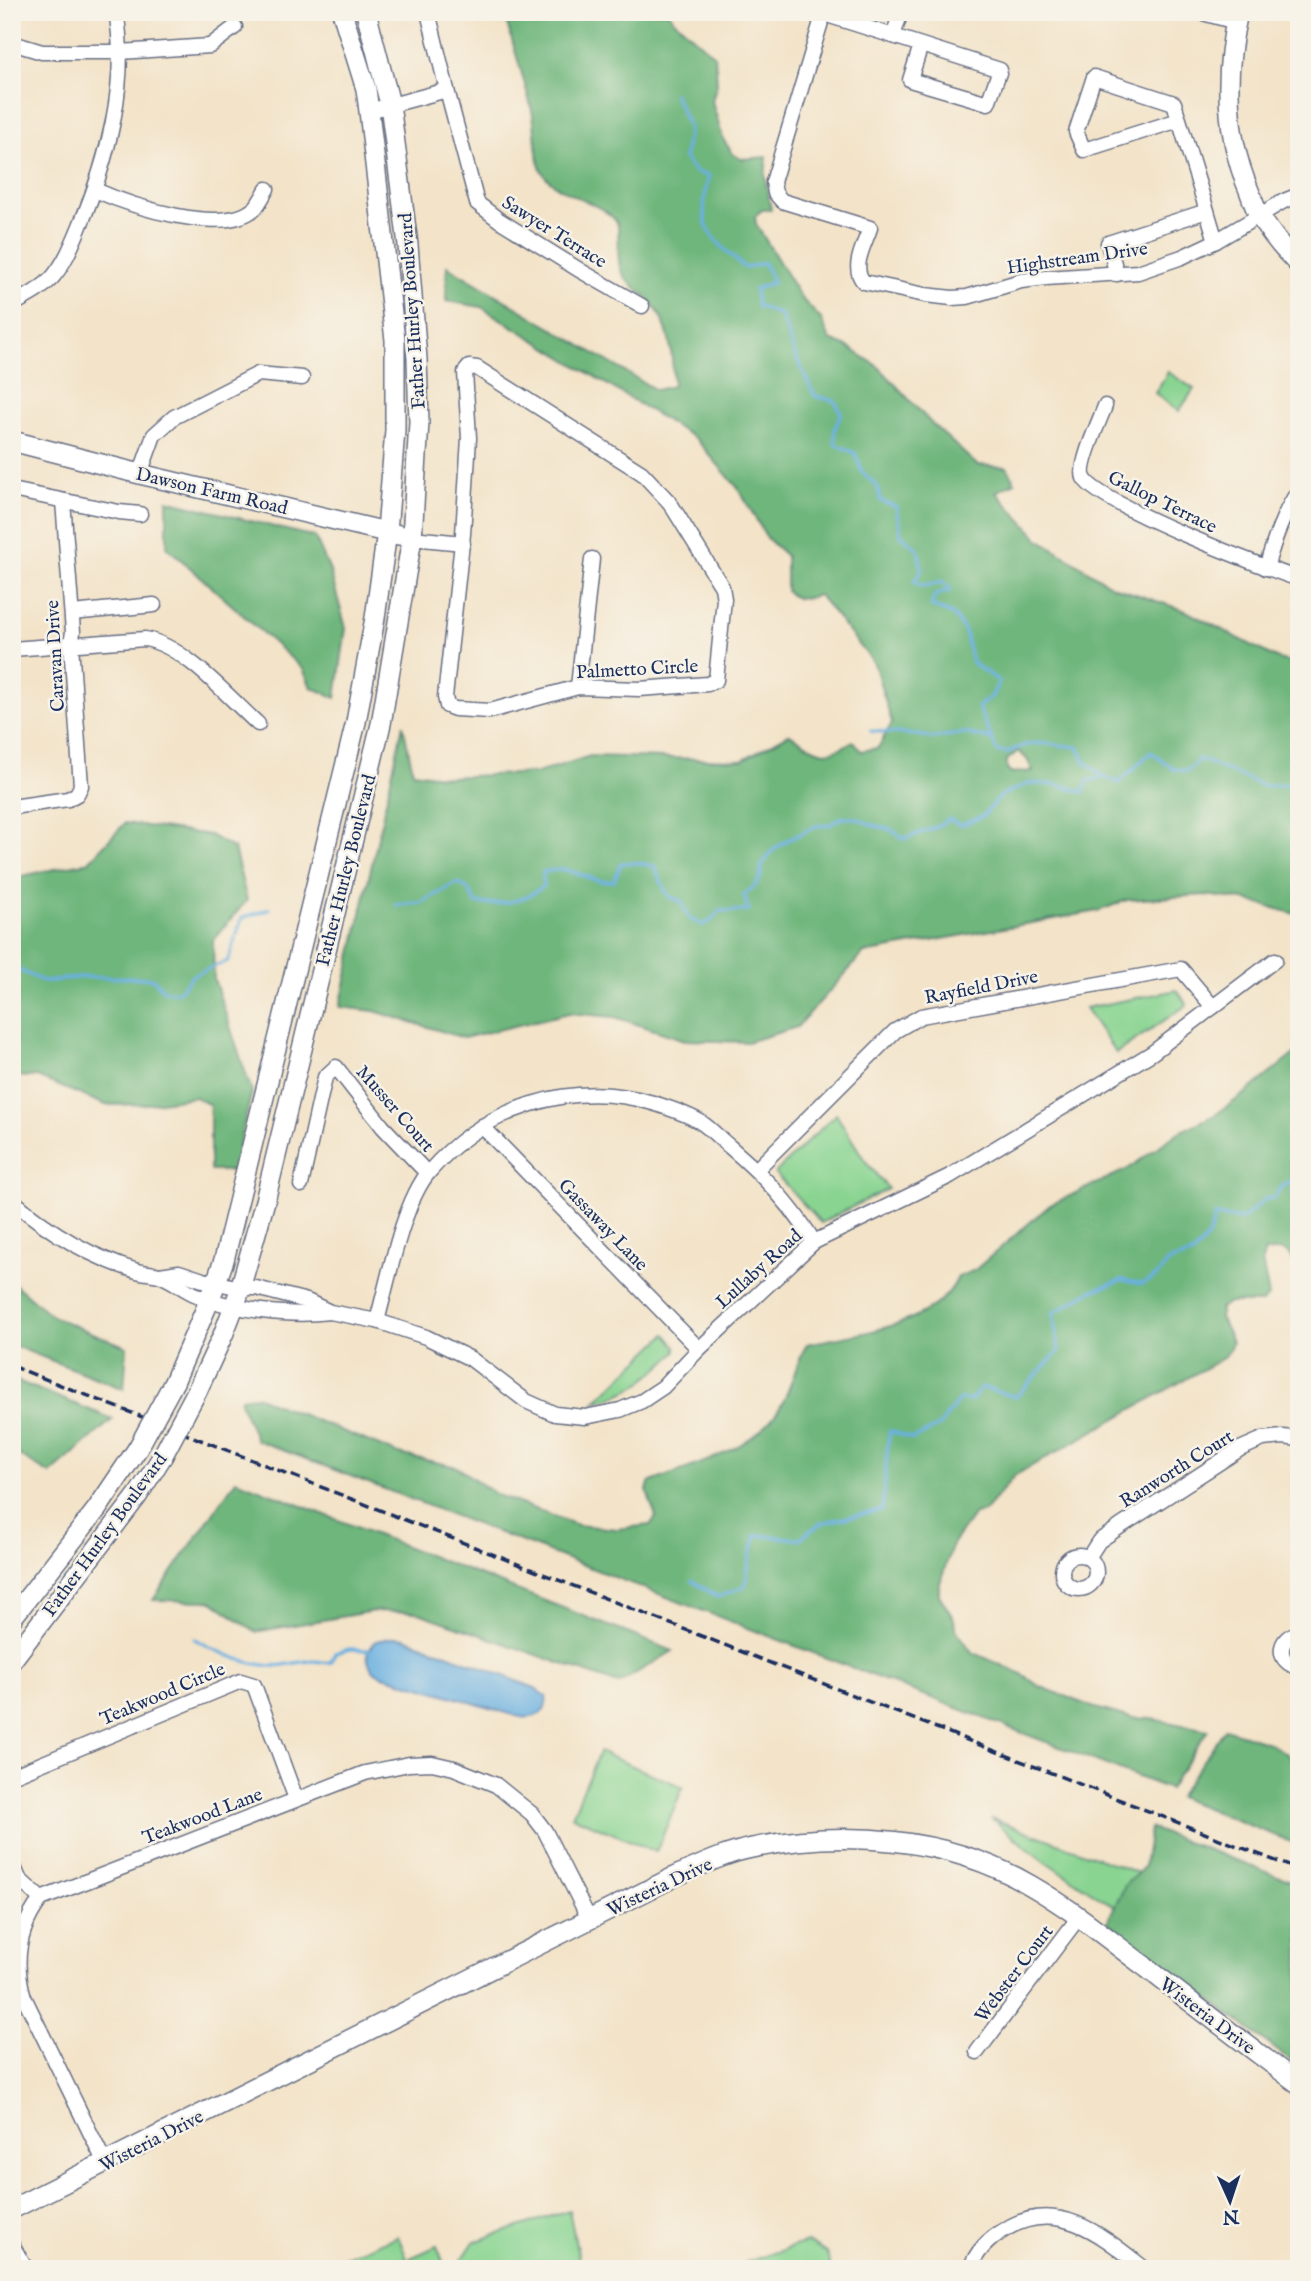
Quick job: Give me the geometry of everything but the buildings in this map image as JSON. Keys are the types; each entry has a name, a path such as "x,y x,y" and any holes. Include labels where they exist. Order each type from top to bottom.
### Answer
{"main road":[{"name":"Father Hurley Boulevard","path":"14,1611 97,1509 138,1448 174,1382 213,1291 356,722 387,532 395,430 396,340 366,89 342,12"},
{"name":"Father Hurley Boulevard","path":"12,1660 22,1634 138,1495 162,1457 223,1335 238,1297 265,1201 382,724 412,538 419,422 408,245 390,104 366,12"},
{"path":"1237,17 1228,75 1231,131 1242,175 1259,217 1299,265"},
{"name":"Dawson Farm Road","path":"12,441 412,538"},
{"path":"14,1611 22,1634"},
{"name":"Wisteria Drive","path":"12,2209 678,1875 728,1854 824,1838 887,1840 941,1849 999,1869 1079,1917 1299,2084"}],"street":[{"path":"12,305 35,293 66,258 95,190 114,114 121,52 116,12"},
{"name":"Sawyer Terrace","path":"428,12 477,203 499,220 642,306"},
{"path":"893,36 901,12"},
{"path":"1199,12 1237,17"},
{"path":"824,13 1000,70 988,103 910,80 921,45"},
{"name":"Highstream Drive","path":"824,13 773,182 775,193 782,201 870,228 857,269 858,276 864,282 952,298 967,297 1021,281 1117,274 1152,267 1216,241 1299,195"},
{"path":"12,43 42,52 121,52 210,46 235,27"},
{"path":"1179,120 1084,149 1076,132 1094,77 1174,103 1216,241"},
{"path":"369,111 447,90"},
{"path":"95,190 163,214 218,219 245,214 256,207 267,189"},
{"path":"1117,274 1108,243 1207,211"},
{"name":"Palmetto Circle","path":"469,367 477,368 642,473 670,503 722,587 724,599 716,680 708,684 639,689 578,687 490,711 447,706 445,697 463,543 469,438 465,372 469,367"},
{"path":"140,474 154,435 174,417 258,374 302,378"},
{"name":"Gallop Terrace","path":"1105,406 1083,466 1083,476 1090,485 1119,503 1180,532 1299,579"},
{"path":"12,490 140,514"},
{"path":"1266,568 1275,538 1299,490"},
{"name":"Caravan Drive","path":"12,807 68,799 77,794 81,786 63,501"},
{"path":"412,538 463,543"},
{"path":"578,687 592,559"},
{"path":"72,613 154,606"},
{"path":"12,649 145,639 170,647 258,724"},
{"name":"Lullaby Road","path":"238,1297 256,1288 307,1301 330,1312 377,1321 426,1336 471,1359 526,1401 555,1414 585,1417 620,1410 642,1401 663,1387 699,1349 814,1242 950,1176 1152,1053 1275,960"},
{"name":"Rayfield Drive","path":"756,1170 895,1031 921,1016 1181,969 1213,1007"},
{"name":"Musser Court","path":"300,1185 325,1077 336,1067 383,1127 427,1173"},
{"path":"377,1321 407,1211 427,1173 482,1126 520,1106 560,1096 604,1093 637,1098 667,1107 702,1123 756,1170 798,1216 814,1242"},
{"name":"Gassaway Lane","path":"482,1126 699,1349"},
{"path":"12,1200 65,1240 99,1257 138,1271 160,1275 179,1272 213,1291 238,1297"},
{"name":"Lullaby Road","path":"238,1297 304,1315 330,1312"},
{"name":"Ranworth Court","path":"1087,1558 1099,1541 1121,1525 1240,1449 1264,1439 1299,1439"},
{"path":"1299,1633 1284,1641 1281,1651 1289,1665 1299,1667"},
{"name":"Teakwood Circle","path":"12,1776 242,1681 254,1685 296,1799"},
{"name":"Teakwood Lane","path":"41,1899 365,1773 409,1764 432,1763 454,1768 496,1785 532,1814 545,1831 589,1919"},
{"path":"12,1862 19,1880 41,1899 31,1912 19,1946 18,1977 24,1997 105,2163"},
{"name":"Webster Court","path":"977,2052 1079,1917"},
{"path":"970,2269 981,2249 994,2236 1014,2224 1043,2217 1072,2221 1098,2233 1145,2269"},
{"path":"12,2245 26,2269"}],"green space":[{"path":"504,12 669,12 673,19 715,56 717,84 712,101 723,139 733,154 741,159 767,157 765,176 771,210 762,210 755,216 756,224 801,298 821,319 830,340 848,347 879,367 930,422 977,465 1007,467 1015,482 996,492 1039,539 1112,586 1186,611 1278,659 1299,664 1299,915 1245,900 1205,895 1127,900 1098,911 864,953 797,1027 747,1042 685,1040 615,1017 569,1013 464,1038 374,1011 340,1007 403,725 413,772 448,777 537,773 590,756 742,760 789,734 820,751 834,751 853,741 861,751 878,748 892,723 874,663 819,595 801,599 786,591 786,556 767,538 738,488 696,439 481,307 446,301 447,266 656,390 673,386 667,330 657,310 626,279 621,270 617,223 602,209 559,188 540,167 533,115","holes":["1018,751 1027,759 1033,771 1010,773 1007,769 1006,761"]},
{"path":"1168,372 1194,389 1179,411 1155,393"},
{"path":"167,500 315,537 330,571 346,628 336,698 311,687 303,669 167,547"},
{"path":"125,823 210,835 234,849 247,900 213,940 214,979 252,1092 233,1171 210,1171 210,1105 195,1097 147,1104 106,1105 37,1077 12,1076 12,878 88,862"},
{"path":"1177,990 1187,1005 1116,1053 1085,1008"},
{"path":"1299,1050 1299,1273 1289,1254 1282,1250 1265,1252 1262,1261 1269,1296 1262,1303 1228,1303 1220,1308 1220,1317 1232,1342 1223,1358 1014,1476 984,1512 974,1514 953,1543 939,1586 939,1595 954,1619 955,1628 972,1652 1022,1674 1039,1686 1092,1707 1132,1718 1152,1719 1208,1730 1169,1789 256,1440 240,1402 241,1398 256,1396 399,1454 457,1467 497,1495 577,1525 617,1529 650,1525 656,1517 647,1491 649,1483 723,1454 757,1433 771,1420 782,1404 807,1344 892,1326 932,1307 947,1294 958,1277 975,1270 1050,1205 1128,1169 1179,1132 1215,1115"},
{"path":"836,1114 864,1159 888,1189 821,1223 775,1173"},
{"path":"12,1282 53,1317 127,1347 124,1389 12,1345"},
{"path":"666,1334 676,1346 676,1352 640,1383 620,1394 595,1402"},
{"path":"12,1379 113,1419 50,1474 12,1451"},
{"path":"236,1480 673,1651 618,1684 416,1612 374,1611 255,1632 212,1601 153,1600"},
{"path":"1225,1729 1269,1743 1299,1762 1299,1845 1178,1797"},
{"path":"599,1752 683,1787 656,1852 572,1816"},
{"path":"991,1818 1299,1933 1194,1959 1037,1856"},
{"path":"1150,1828 1299,1884 1299,2067 1107,1922 1125,1885 1144,1867"},
{"path":"569,2210 581,2269 464,2269 461,2261 474,2242"},
{"path":"398,2236 411,2269 334,2269 332,2262"},
{"path":"806,2242 827,2253 831,2269 726,2269"},
{"path":"437,2246 446,2269 414,2269 410,2258"}],"water":[{"path":"405,1638 535,1688 546,1696 545,1707 536,1716 520,1717 380,1675 369,1665 368,1650 376,1641"}],"waterway":[{"path":"674,94 689,128 684,158 695,172 709,176 704,207 705,220 710,231 745,268 764,263 774,282 755,289 757,306 781,315 796,357 815,396 835,401 841,413 835,429 835,444 855,453 862,472 877,486 881,501 896,507 901,535 918,549 922,569 914,582 925,586 943,582 951,590 935,595 931,606 952,614 965,631 972,663 999,681 992,696 978,707 997,751 1007,753 1034,744 1078,747 1085,762 1104,777"},
{"path":"871,731 932,738 964,733 990,739"},
{"path":"396,905 420,903 457,883 467,888 476,903 503,903 528,896 543,886 543,872 563,869 600,881 614,881 621,863 638,863 654,866 668,896 681,901 690,919 703,925 711,921 719,911 749,911 744,895 755,886 760,878 762,865 772,851 816,826 829,825 841,818 857,818 871,825 890,829 904,839 949,819 960,825 983,816 1002,795 1030,783 1058,785 1083,792 1088,781 1104,777 1119,783 1151,752 1174,769 1187,771 1200,759 1264,786 1299,784"},
{"path":"12,967 45,982 81,977 152,978 165,991 178,992 193,975 228,961 242,918 269,909"},
{"path":"1299,1170 1299,1176"},
{"path":"692,1581 718,1597 745,1586 756,1535 799,1539 821,1523 882,1510 890,1431 913,1439 939,1426 959,1400 972,1400 981,1387 1016,1397 1059,1351 1053,1313 1091,1291 1122,1280 1142,1284 1157,1276 1168,1262 1193,1254 1208,1237 1215,1216 1243,1219 1266,1198 1273,1199 1281,1187 1290,1181 1294,1194 1299,1192"},
{"path":"195,1639 232,1657 272,1666 310,1661 325,1663 331,1662 335,1653 350,1649 368,1650"}],"railway":[{"path":"12,1366 1299,1870"}]}
